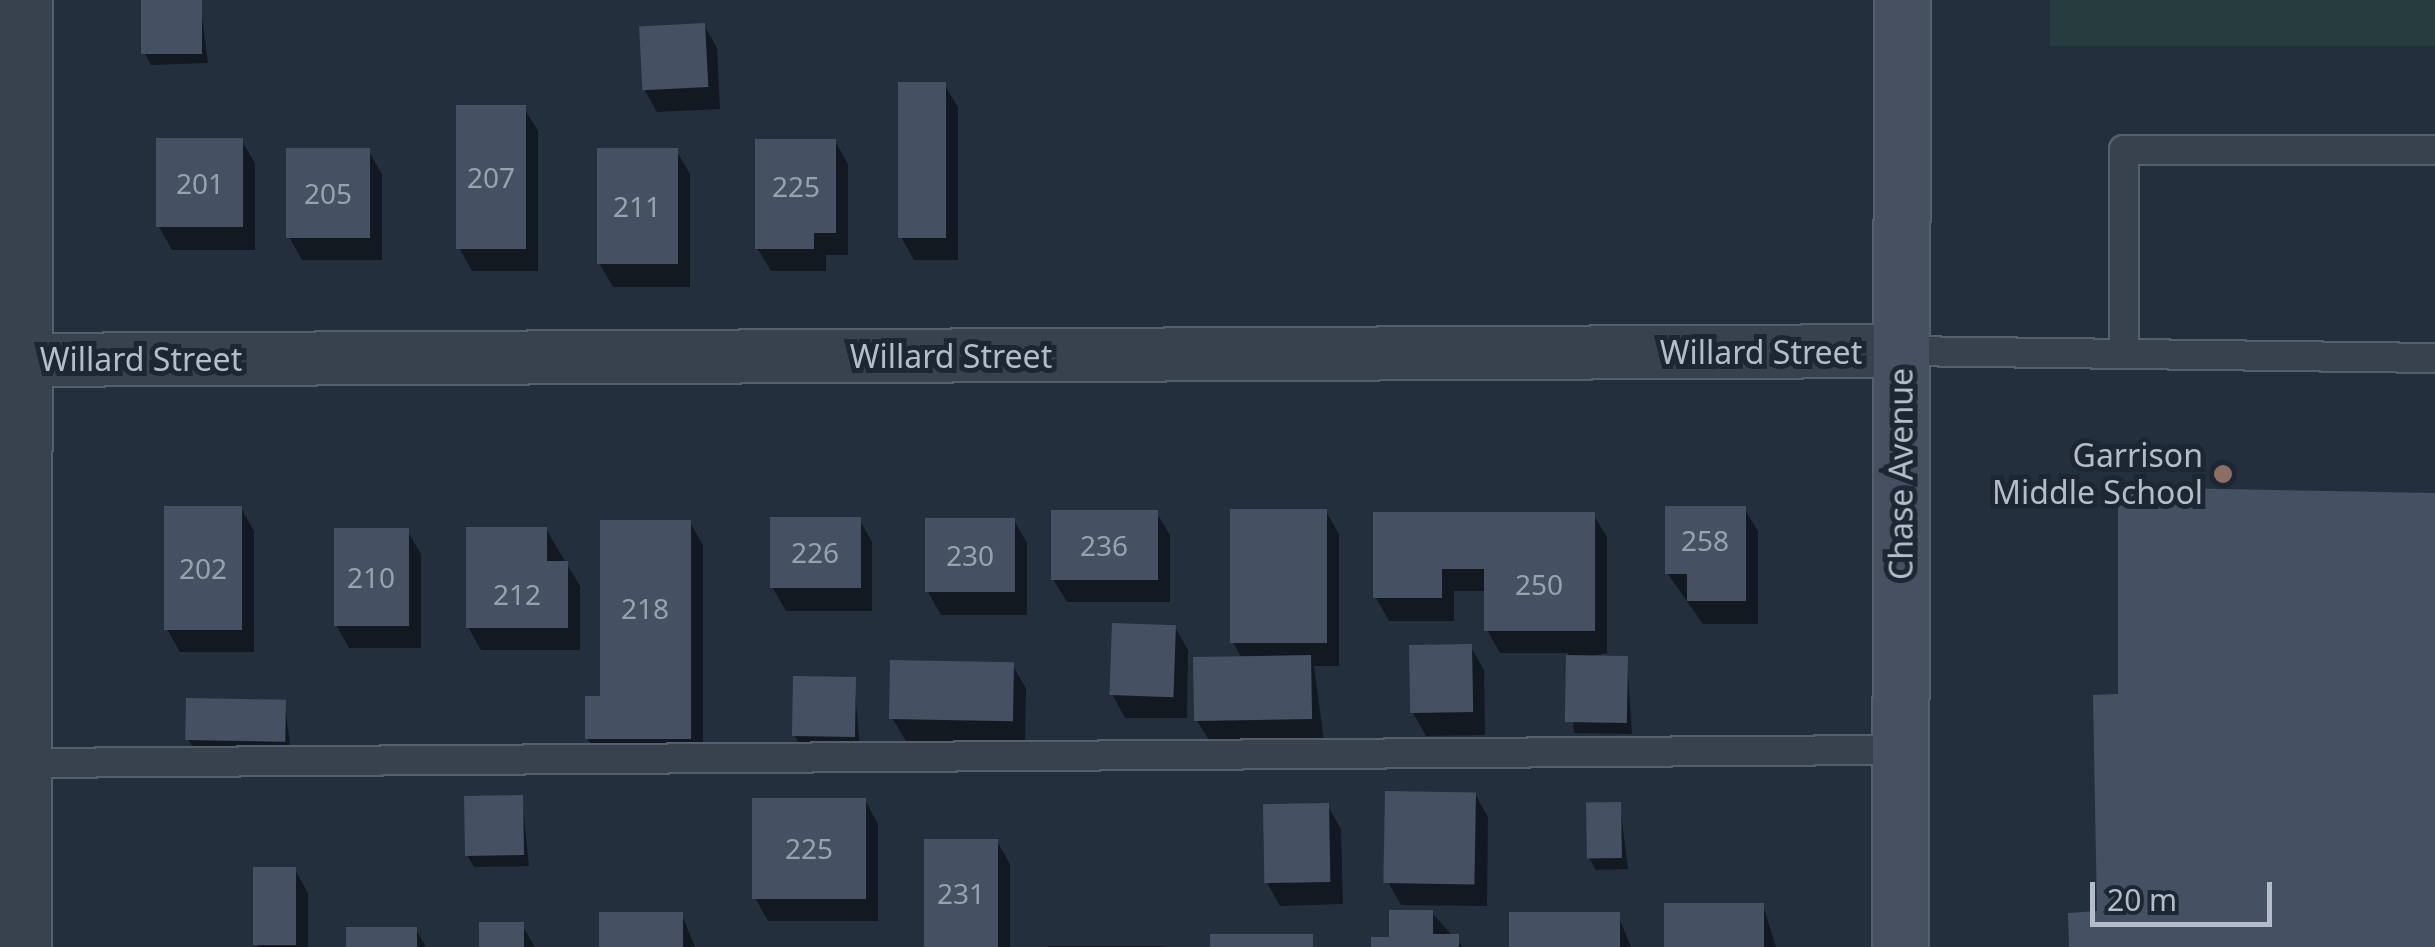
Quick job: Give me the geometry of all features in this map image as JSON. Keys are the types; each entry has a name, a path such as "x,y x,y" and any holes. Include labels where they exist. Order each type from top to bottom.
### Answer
{"street":[{"path":"25,947 25,763 13,360 26,0"},
{"name":"Chase Avenue","path":"1900,947 1902,0"},
{"name":"Willard Street","path":"13,360 1901,351"}],"lane":[{"path":"2124,354 2124,150 2435,150"},
{"path":"1901,351 2435,358"},
{"path":"25,763 1900,750"}],"green space":[{"path":"2050,0 2435,0 2435,46 2050,46"}],"building":[{"path":"141,0 202,0 202,54 141,54"},
{"path":"705,23 708,87 642,90 639,26"},
{"path":"898,82 946,82 946,238 898,238"},
{"path":"456,105 526,105 526,249 456,249"},
{"path":"156,138 243,138 243,227 156,227"},
{"path":"755,139 836,139 836,233 814,233 814,249 755,249"},
{"path":"286,148 370,148 370,238 286,238"},
{"path":"597,148 678,148 678,264 597,264"},
{"path":"2118,487 2435,493 2435,947 2069,947 2068,913 2097,911 2093,695 2118,694"},
{"path":"164,506 242,506 242,630 164,630"},
{"path":"1665,506 1746,506 1746,601 1687,601 1687,574 1665,574"},
{"path":"1230,509 1327,509 1327,643 1230,643"},
{"path":"1051,510 1158,510 1158,580 1051,580"},
{"path":"1373,512 1595,512 1595,631 1484,631 1484,569 1442,569 1442,598 1373,598"},
{"path":"770,517 861,517 861,588 770,588"},
{"path":"925,518 1015,518 1015,592 925,592"},
{"path":"600,520 691,520 691,739 585,739 585,696 600,696"},
{"path":"466,527 547,527 547,561 568,561 568,628 466,628"},
{"path":"334,528 409,528 409,626 334,626"},
{"path":"1112,623 1176,625 1173,697 1109,695"},
{"path":"1472,644 1473,712 1410,713 1409,645"},
{"path":"1311,655 1312,719 1194,721 1193,657"},
{"path":"1566,655 1628,656 1627,723 1565,722"},
{"path":"890,660 1014,662 1013,721 889,719"},
{"path":"793,676 856,677 855,737 792,736"},
{"path":"186,698 286,700 285,742 185,740"},
{"path":"1385,791 1476,793 1474,885 1383,883"},
{"path":"523,795 524,855 465,856 464,796"},
{"path":"752,798 866,798 866,899 752,899"},
{"path":"1621,802 1622,858 1587,859 1586,803"},
{"path":"1329,803 1330,882 1264,883 1263,804"},
{"path":"924,839 998,839 998,947 924,947"},
{"path":"253,867 296,867 296,945 253,945"},
{"path":"1664,903 1764,903 1764,947 1664,947"},
{"path":"1389,910 1433,910 1433,934 1459,934 1459,947 1371,947 1371,937 1389,937"},
{"path":"599,912 683,912 683,947 599,947"},
{"path":"1509,912 1620,912 1620,947 1509,947"},
{"path":"479,922 524,922 524,947 479,947"},
{"path":"346,927 417,927 417,947 346,947"},
{"path":"1210,934 1313,934 1313,947 1210,947"}],"place":[{"name":"Garrison Middle School","path":"2223,474"}]}
